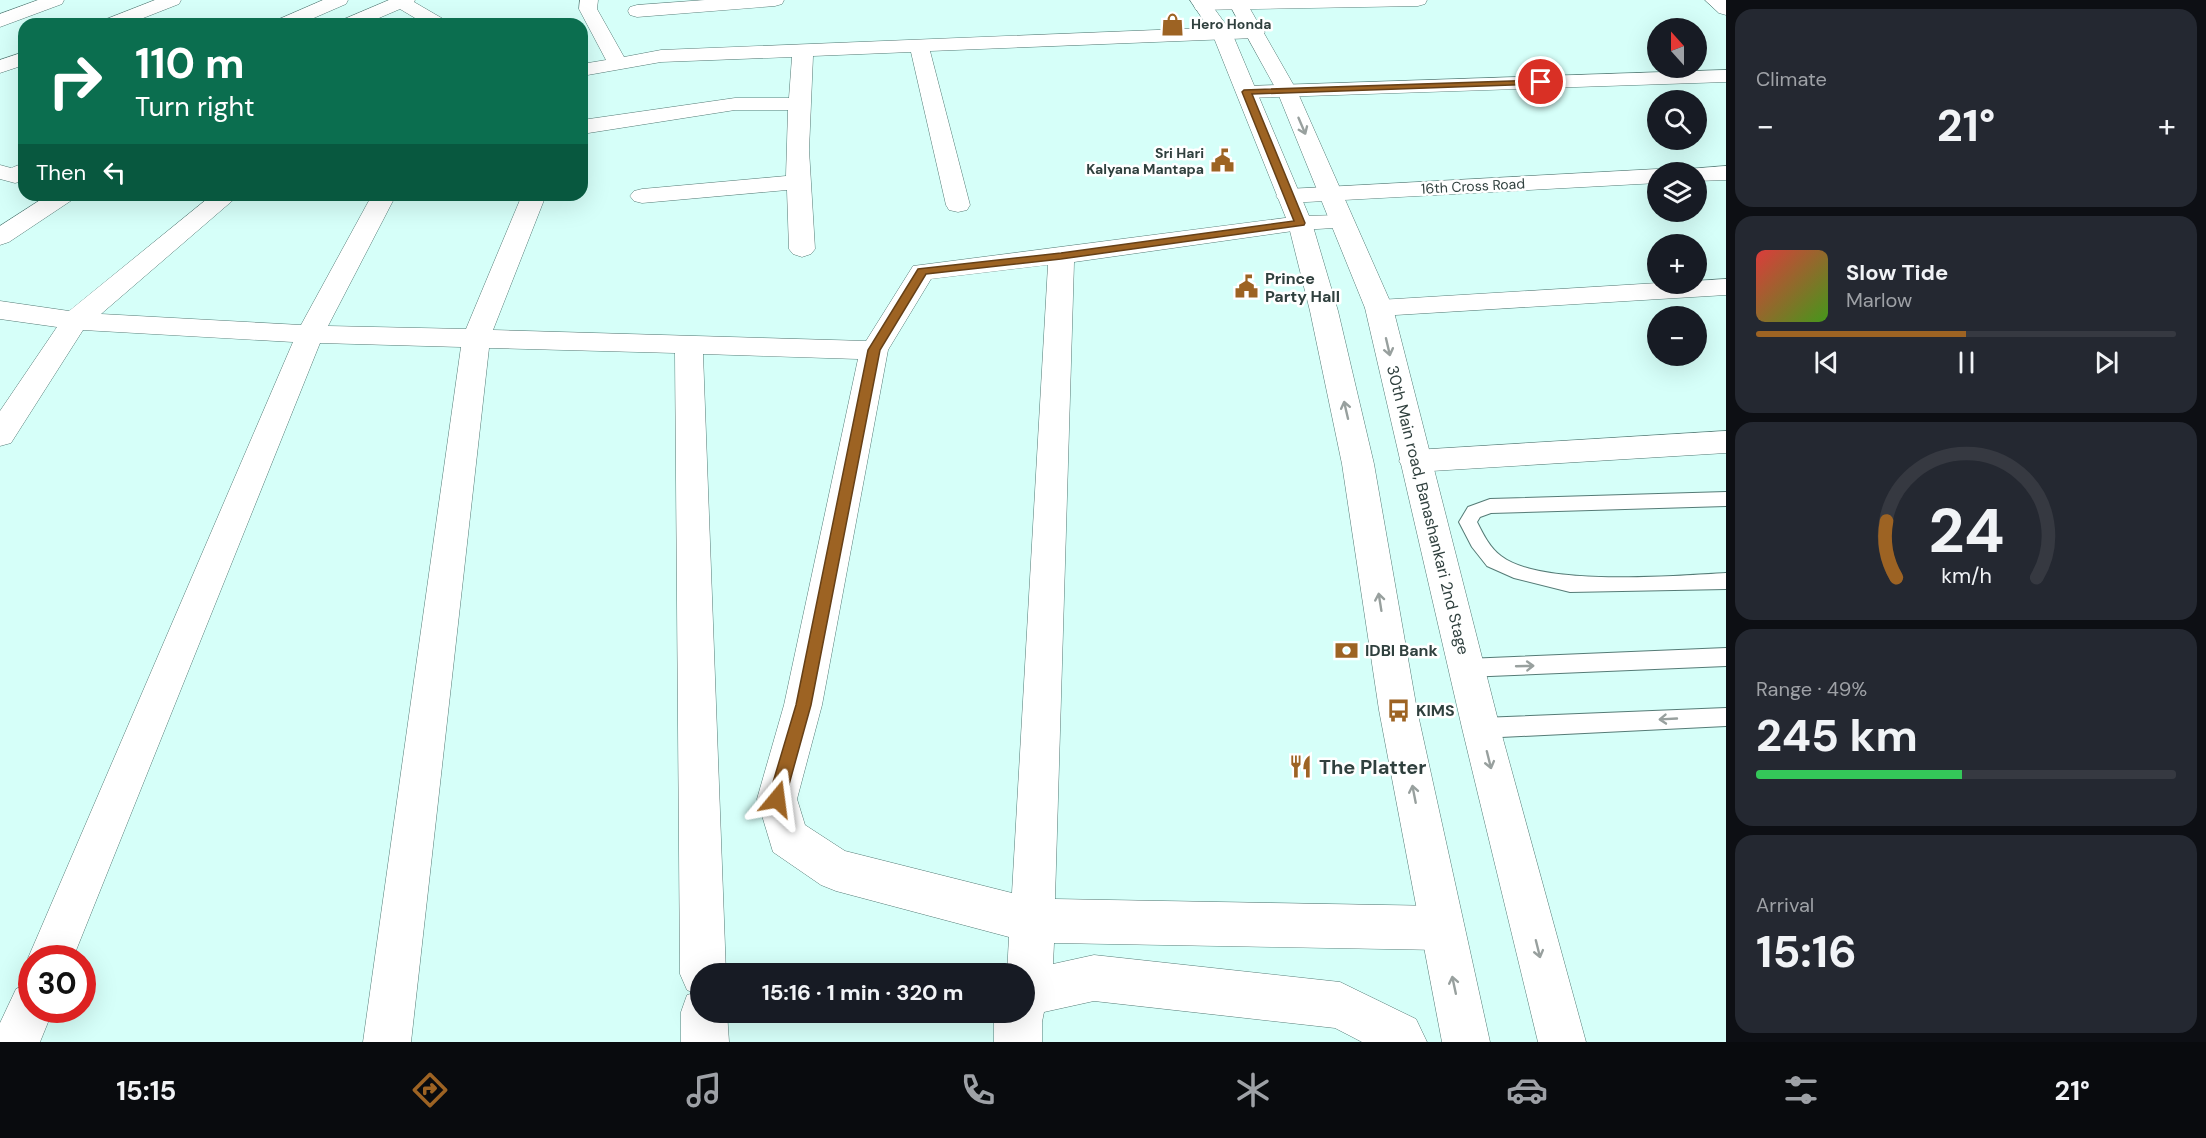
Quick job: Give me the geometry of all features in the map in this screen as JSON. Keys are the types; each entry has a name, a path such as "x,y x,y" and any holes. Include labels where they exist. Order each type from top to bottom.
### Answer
{"street":[{"path":"0,21 55,0"},
{"path":"126,18 172,0"},
{"path":"298,18 339,0"},
{"path":"362,18 402,0 429,18"},
{"path":"589,0 588,9 618,63"},
{"path":"630,5 775,0"},
{"path":"1201,3 1244,13 1418,0"},
{"path":"1714,0 1726,9"},
{"path":"1201,3 1222,33 1294,209 1324,311 1358,464 1398,711 1466,1042"},
{"path":"630,5 661,56"},
{"path":"588,69 661,56 1222,33 1244,13"},
{"name":"30th Main road, Banashankari 2nd Stage","path":"1244,13 1287,91 1379,308 1466,668 1562,1042"},
{"path":"919,45 958,205"},
{"path":"802,50 798,104 797,182 802,249"},
{"path":"0,67 18,60"},
{"path":"0,67 18,73"},
{"path":"1247,92 1726,76"},
{"path":"588,126 735,104 798,104"},
{"path":"0,172 15,176 18,174"},
{"path":"1707,173 1726,172"},
{"name":"16th Cross Road","path":"874,350 922,272 1061,256 1294,209 1337,207 1647,177"},
{"path":"642,196 797,182"},
{"path":"0,237 55,201"},
{"path":"0,435 75,321 220,201"},
{"path":"56,945 310,334 381,201"},
{"path":"387,1042 476,339 532,201"},
{"path":"1029,963 1033,921 1061,256"},
{"path":"1379,308 1726,287"},
{"path":"0,310 75,321 310,334 874,350 804,705 777,799 788,838 836,870 1033,921 1442,928"},
{"path":"689,345 703,963"},
{"path":"1415,460 1726,442"},
{"path":"1035,999 1094,978 1340,1005 1399,1036 1403,1042"},
{"path":"16,1042 24,1023"},
{"path":"704,1023 705,1042"},
{"path":"1018,1023 1018,1042"}],"lane":[{"path":"1726,499 1490,506 1474,512 1468,522 1478,542 1494,561 1514,571 1570,584 1726,581"},
{"path":"1466,668 1726,657"},
{"path":"1481,728 1726,717"}],"place":[{"name":"Hero Honda","path":"1173,24"},
{"name":"Sri Hari Kalyana Mantapa","path":"1222,161"},
{"name":"Prince Party Hall","path":"1247,287"},
{"name":"IDBI Bank","path":"1347,650"},
{"name":"KIMS","path":"1398,710"},
{"name":"The Platter","path":"1301,767"}],"route":[{"path":"777,799 804,705 874,350 922,272 1061,256 1300,223 1247,92 1541,82"}]}
